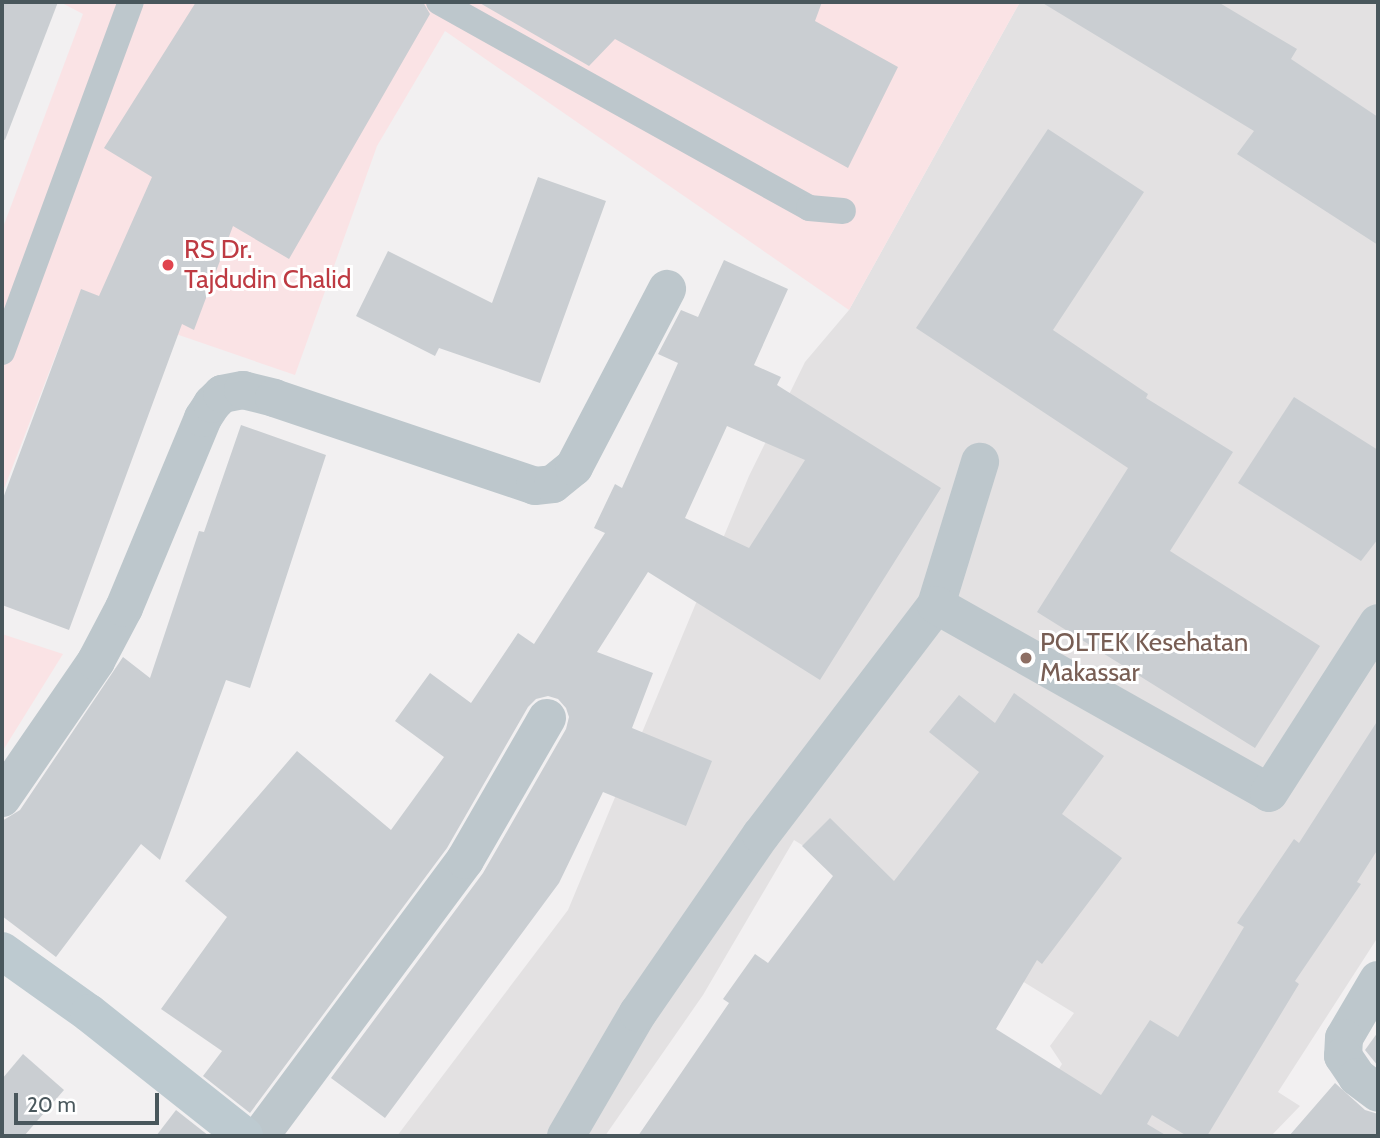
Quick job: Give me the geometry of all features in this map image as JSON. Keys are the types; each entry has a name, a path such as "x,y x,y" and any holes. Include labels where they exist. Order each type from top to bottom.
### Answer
{"main road":[{"path":"2,951 89,1013 244,1136"}],"street":[{"path":"2,798 68,703 113,629 203,418 222,394 243,390 274,398 535,486 553,484 574,467 667,289"},
{"path":"566,1136 638,1013 753,846 936,605 980,463"},
{"path":"936,605 1269,793 1378,623"},
{"path":"260,1136 465,860 547,718"},
{"path":"1378,980 1344,1038 1343,1056 1357,1077 1378,1093"}],"lane":[{"path":"2,352 131,2"},
{"path":"439,2 809,208 843,211"}],"shaded area":[{"name":"RS Dr. Tajdudin Chalid","path":"60,2 1020,2 849,310 445,31 377,146 295,375 77,300 2,494 2,230 83,14"},
{"name":"POLTEK Kesehatan Makassar","path":"1020,2 1378,2 1378,937 1278,1092 1300,1106 1271,1136 1019,1136 1062,1064 1050,1046 1074,1013 794,840 703,995 605,1136 397,1136 568,910 749,476 805,362 849,310"},
{"path":"2,634 63,654 2,752"}],"building":[{"path":"2,2 58,2 5,140 2,139"},
{"path":"196,2 423,2 430,14 289,259 233,226 194,330 182,324 69,630 2,605 2,501 81,289 99,296 152,177 104,148"},
{"path":"478,2 822,2 815,21 898,67 848,168 615,39 589,66"},
{"path":"1041,2 1218,2 1297,49 1291,59 1378,117 1378,245 1237,154 1254,131"},
{"path":"1048,129 1144,192 1053,330 1148,394 1146,398 1233,452 1170,551 1320,646 1255,748 1037,612 1128,468 916,328"},
{"path":"538,177 606,201 540,383 439,348 435,356 356,316 388,251 492,303"},
{"path":"724,260 788,289 754,365 781,377 777,385 941,488 820,680 648,572 597,652 653,673 632,728 712,761 686,826 603,792 559,883 385,1118 331,1078 483,873 566,729 569,717 566,708 558,699 548,696 536,699 528,707 447,848 250,1113 203,1076 222,1051 161,1009 227,917 185,881 297,751 391,830 444,757 395,721 430,673 471,703 518,633 534,644 605,533 594,528 615,484 622,488 678,363 658,354 681,310 698,317","holes":["727,426 805,460 749,548 685,518"]},
{"path":"1294,397 1378,450 1378,539 1361,561 1238,483"},
{"path":"241,425 326,455 250,688 226,680 160,860 141,844 56,957 2,916 2,821 20,810 123,657 150,678 199,531 204,532"},
{"path":"1014,693 1104,756 1062,814 1122,858 1042,964 1037,960 996,1029 1101,1095 1150,1020 1178,1037 1244,927 1237,923 1294,839 1299,843 1378,720 1378,849 1357,882 1361,884 1295,981 1299,984 1207,1136 1187,1136 1152,1115 1147,1124 1167,1136 638,1136 729,1003 723,999 755,954 768,963 833,876 802,846 830,818 894,881 979,772 929,732 959,695 995,723"},
{"path":"1378,1032 1378,1066 1365,1050"},
{"path":"23,1054 64,1090 24,1136 2,1136 2,1079"},
{"path":"1335,1083 1365,1110 1378,1114 1378,1136 1289,1136"},
{"path":"176,1110 209,1136 156,1136"}],"place":[{"name":"RS Dr. Tajdudin Chalid","path":"168,265"},
{"name":"POLTEK Kesehatan Makassar","path":"1026,658"}]}
